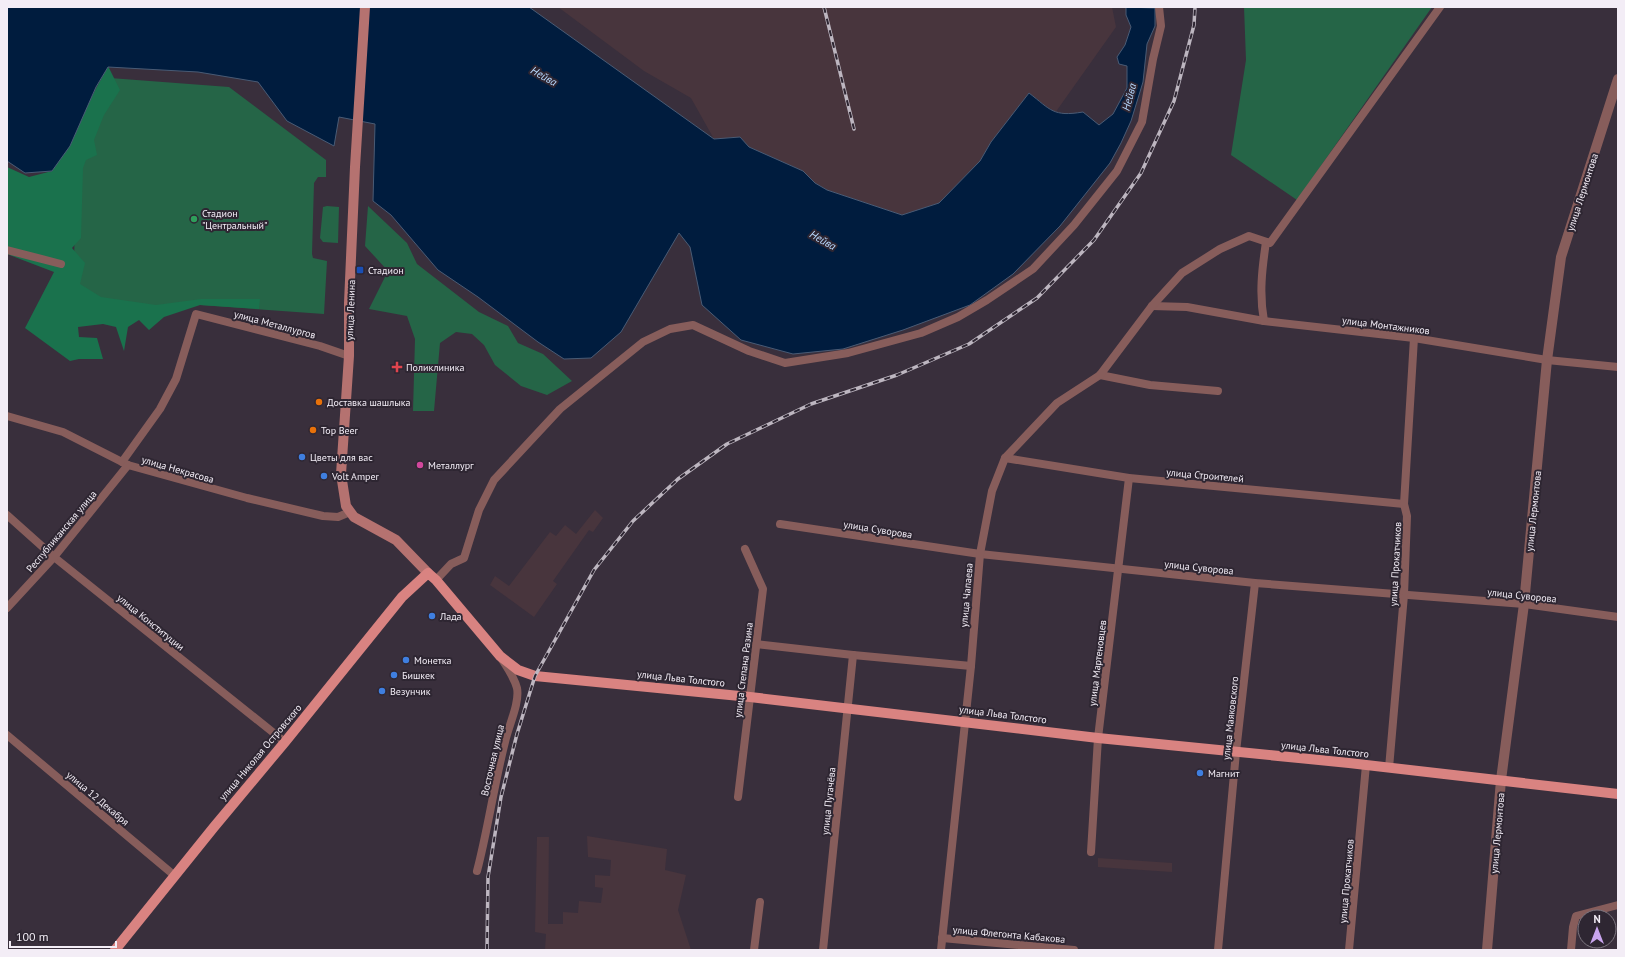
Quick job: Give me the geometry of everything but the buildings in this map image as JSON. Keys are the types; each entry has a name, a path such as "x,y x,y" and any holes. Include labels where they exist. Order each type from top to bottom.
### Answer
{"main road":[{"name":"улица Ленина","path":"350,512 346,506 341,474 349,356 349,303 355,166 365,7"},
{"path":"350,512 354,517 396,540 432,576"},
{"name":"улица Льва Толстого","path":"432,576 500,656 518,670 535,676 750,697 1098,738 1366,765 1618,794"},
{"name":"улица Николая Островского","path":"115,950 402,597 432,576"}],"street":[{"path":"432,576 464,558 479,510 494,480 560,409 643,342 670,329 693,325 749,351 785,363 848,353 921,333 958,317 987,300 1033,269 1074,225 1117,171 1142,122 1161,26 1159,7"},
{"path":"1264,321 1261,307 1261,280 1266,242 1270,243 1440,7"},
{"name":"улица Лермонтова","path":"1487,950 1501,780 1524,604 1547,360 1561,257 1618,79"},
{"name":"улица Чапаева","path":"941,950 971,666 980,554 992,490 1005,458 1057,403 1100,375 1152,306 1182,273 1220,249 1249,236 1266,242"},
{"path":"7,250 61,264"},
{"name":"улица Монтажников","path":"1152,306 1187,306 1264,321 1414,338 1547,360 1618,367"},
{"name":"улица Металлургов","path":"196,314 320,346 349,356"},
{"name":"Республиканская улица","path":"7,608 54,557 125,464 160,409 176,379 196,314"},
{"name":"улица Прокатчиков","path":"1389,768 1404,595 1407,516 1404,504 1414,338"},
{"path":"1100,375 1150,385 1218,391"},
{"name":"улица Некрасова","path":"7,416 63,432 125,464 247,498 323,516 338,517 350,512"},
{"name":"улица Строителей","path":"1005,458 1129,478 1404,504"},
{"name":"улица Мартеновцев","path":"1091,852 1098,738 1129,478"},
{"name":"улица Конституции","path":"7,515 54,557 285,742"},
{"name":"улица Суворова","path":"780,524 980,554 1255,583 1524,604 1618,617"},
{"name":"улица Степана Разина","path":"738,797 763,589 745,549"},
{"name":"улица Маяковского","path":"1218,950 1236,752 1255,583"},
{"path":"756,644 971,666"},
{"name":"улица Пугачёва","path":"823,950 853,655"},
{"name":"Восточная улица","path":"477,872 504,742 516,703 517,689 511,674 500,656"},
{"name":"улица 12 Декабря","path":"7,735 175,876"},
{"name":"улица Прокатчиков","path":"1349,950 1366,765"},
{"path":"754,950 760,902"},
{"path":"1571,950 1573,927 1576,916 1618,906"},
{"name":"улица Флегонта Кабакова","path":"942,938 1074,950"}],"shaded area":[{"path":"558,7 1112,7 1116,27 1055,113 1029,93 991,142 980,161 939,203 902,215 827,190 815,183 803,171 749,147 740,137 714,139 691,98 644,71"},
{"path":"595,510 603,518 593,532 589,530 553,581 557,584 534,617 490,585 495,576 509,586 550,532 556,536 565,525 576,534"},
{"path":"587,836 667,849 665,870 686,875 678,910 691,950 545,950 546,934 535,932 537,837 549,837 548,924 563,924 563,912 578,913 579,901 601,903 603,888 595,887 595,875 610,876 611,860 588,857"},
{"path":"1098,858 1172,863 1172,872 1098,867"}],"green space":[{"path":"1244,7 1432,7 1297,200 1231,155 1246,60"},
{"path":"108,66 120,90 104,115 94,140 97,155 86,160 83,168 81,238 72,248 85,263 80,284 101,297 156,305 201,299 260,299 259,309 200,305 164,317 149,330 139,320 128,327 124,351 116,327 103,324 78,327 79,337 97,338 103,359 79,359 70,361 25,328 54,272 7,254 7,167 29,177 52,171"},
{"name":"Стадион \"Центральный\"","path":"110,78 229,87 326,160 326,177 318,177 314,183 312,254 313,258 327,261 324,314 200,305 73,313 76,168"},
{"path":"368,206 407,243 417,264 479,312 508,326 518,343 543,354 572,381 547,395 521,386 495,365 484,345 472,334 456,332 440,343 434,411 413,411 415,339 407,316 369,309 388,271 365,246"},
{"path":"323,207 339,207 338,243 323,242 320,238"}],"water":[{"name":"Нейва","path":"7,7 529,7 714,139 740,137 749,147 803,171 815,183 827,190 902,215 939,203 980,161 991,142 1029,93 1053,111 1065,114 1083,112 1099,125 1113,114 1127,88 1127,66 1119,64 1117,57 1125,45 1131,27 1126,15 1126,7 1155,8 1155,26 1147,44 1143,82 1131,121 1110,163 1060,226 1013,274 970,305 903,330 843,349 793,354 741,340 702,305 690,247 679,233 621,332 591,358 564,359 438,270 391,215 373,201 375,124 339,117 334,146 287,121 258,82 198,72 108,67 96,87 70,146 52,171 25,173 7,161"}],"railway":[{"path":"824,7 854,129"},
{"path":"487,950 488,877 501,797 517,734 535,676 594,570 633,521 678,479 727,444 811,404 897,375 969,344 1037,298 1094,240 1141,173 1174,101 1194,25 1195,7"}],"place":[{"name":"Стадион \"Центральный\"","path":"194,219"},
{"name":"Стадион","path":"360,270"},
{"name":"Поликлиника","path":"397,367"},
{"name":"Доставка шашлыка","path":"319,402"},
{"name":"Top Beer","path":"313,430"},
{"name":"Цветы для вас","path":"302,457"},
{"name":"Металлург","path":"420,465"},
{"name":"Volt Amper","path":"324,476"},
{"name":"Лада","path":"432,616"},
{"name":"Монетка","path":"406,660"},
{"name":"Бишкек","path":"394,675"},
{"name":"Везунчик","path":"382,691"},
{"name":"Магнит","path":"1200,773"}]}
